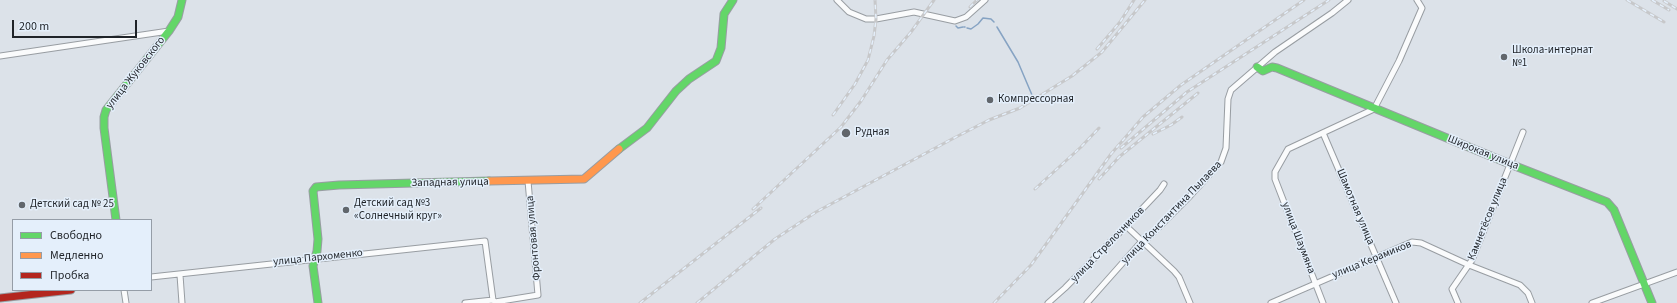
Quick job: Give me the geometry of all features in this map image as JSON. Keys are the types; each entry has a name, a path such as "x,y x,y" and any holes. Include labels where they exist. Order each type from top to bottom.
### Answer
{"street":[{"name":"улица Жуковского","path":"116,219 108,163 104,117 106,110 178,18 182,0"},
{"name":"Западная улица","path":"314,259 317,251 318,239 314,191 316,187 339,185 584,179 608,158 647,128 676,91 689,79 716,61 721,48 724,14 733,0"},
{"path":"837,0 849,12 866,19 876,19 914,12 955,21 963,19 969,15 985,0"},
{"name":"улица Константина Пылаева","path":"1087,303 1142,241 1190,196 1221,162 1226,148 1229,94 1232,89 1282,46 1332,13 1348,0"},
{"path":"1323,133 1374,108 1399,61 1422,8 1417,0"},
{"path":"0,56 169,31"},
{"name":"Широкая улица","path":"1257,67 1263,71 1272,67 1277,68 1510,164 1607,202 1611,205 1652,303"},
{"name":"Камнетёсов улица","path":"1458,303 1452,288 1469,265 1523,132"},
{"name":"улица Шаумяна","path":"1323,133 1288,149 1275,172 1275,179 1323,303"},
{"name":"Шамотная улица","path":"1323,133 1396,303"},
{"name":"Фронтовая улица","path":"495,302 538,294 528,181"},
{"name":"улица Стрелочников","path":"1048,303 1065,288 1126,226 1164,184"},
{"path":"1126,226 1174,271 1179,278 1190,303"},
{"name":"улица Пархоменко","path":"152,278 485,241 495,302"},
{"name":"улица Керамиков","path":"1271,303 1412,242 1421,243 1469,265 1520,285 1528,294 1532,303"},
{"path":"314,259 313,266 318,303"},
{"path":"1592,303 1677,272"},
{"path":"180,275 182,303"},
{"path":"0,298 62,291"},
{"path":"124,291 126,303"},
{"path":"464,303 495,302"}],"waterway":[{"path":"967,28 971,29 983,18 991,19 994,22"},
{"path":"956,26 958,28 963,27"},
{"path":"997,27 1018,62 1032,95"}],"railway":[{"path":"833,115 855,84 868,60 874,36 876,19 875,0"},
{"path":"753,209 841,127 861,101 887,60 911,32 934,0"},
{"path":"970,7 977,0"},
{"path":"1097,49 1120,22 1134,0"},
{"path":"697,303 775,239 816,212 989,120 1020,108 1072,76 1102,52 1145,0"},
{"path":"994,303 1031,265 1111,154 1143,117 1181,85 1304,0"},
{"path":"1121,148 1187,92 1329,0"},
{"path":"1627,0 1664,22"},
{"path":"1652,0 1669,10"},
{"path":"1664,1 1677,9"},
{"path":"1099,179 1119,157 1198,93"},
{"path":"1153,134 1171,125 1182,117"},
{"path":"1035,189 1081,147 1099,128"},
{"path":"640,303 761,208"}],"traffic: fast":[{"path":"116,219 104,128 104,117 106,110 169,31 178,17 182,0"},
{"path":"619,149 647,128 676,91 689,79 716,61 721,48 724,14 733,0"},
{"path":"1257,67 1263,71 1272,67 1277,68 1510,164 1607,202 1614,210 1652,303"},
{"path":"318,303 313,266 317,251 318,239 313,191 316,187 339,185 489,181"}],"traffic: slow":[{"path":"489,181 584,179 619,149"}],"traffic: jam":[{"path":"0,298 62,291"}],"place":[{"name":"Школа-интернат №1","path":"1504,57"},
{"name":"Компрессорная","path":"990,100"},
{"name":"Рудная","path":"846,133"},
{"name":"Детский сад № 25","path":"22,205"},
{"name":"Детский сад №3 «Солнечный круг»","path":"346,210"}]}
